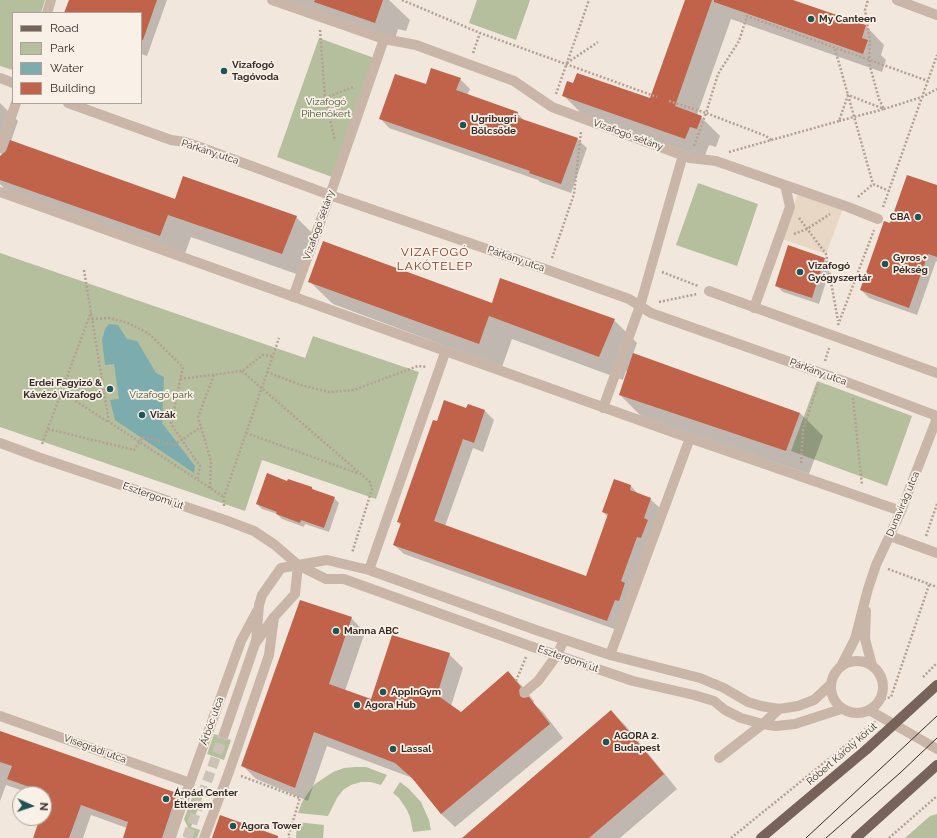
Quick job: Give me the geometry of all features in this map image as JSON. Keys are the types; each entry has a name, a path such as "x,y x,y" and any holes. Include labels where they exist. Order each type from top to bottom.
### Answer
{"main road":[{"name":"Róbert Károly körút","path":"761,838 867,749 937,685"},
{"path":"856,838 937,765"}],"street":[{"path":"47,12 51,0"},
{"name":"Vizafogó sétány","path":"272,0 384,39 416,45 514,81 552,107 686,156 716,160 846,206 878,219"},
{"path":"897,0 937,15"},
{"name":"Vizafogó sétány","path":"293,297 342,162 384,39"},
{"path":"0,78 12,83"},
{"path":"0,148 16,104"},
{"name":"Párkány utca","path":"71,104 171,140 197,146 330,195 545,269 629,300 651,313 852,384 937,417"},
{"path":"603,408 640,306 686,156"},
{"path":"754,308 790,207 785,185"},
{"path":"0,192 446,350 603,408 901,511"},
{"path":"709,291 937,373"},
{"path":"368,570 446,350"},
{"name":"Dunavirág utca","path":"841,666 855,639 876,565 901,511 937,417"},
{"name":"Esztergomi út","path":"610,655 690,438"},
{"name":"Esztergomi út","path":"0,443 254,531 276,545 298,565 326,579 344,579 530,646 633,681 714,701 725,710 741,718 776,726 795,724 841,709"},
{"path":"890,536 937,553"},
{"name":"Esztergomi út","path":"298,565 327,560 368,570 610,655 700,678 724,688 748,702 761,706 779,709 798,706 814,700 830,685 833,674 841,666"},
{"name":"Árbóc utca","path":"170,838 241,641 259,605 262,595 281,568 298,565 295,594 274,617 256,641"},
{"name":"Dunavirág utca","path":"868,589 865,639 872,665"},
{"name":"Árbóc utca","path":"224,734 256,641 259,605"},
{"path":"204,838 229,772 269,655 274,617"},
{"path":"525,692 538,681 558,655 564,640"},
{"path":"830,685 832,698 841,709 850,713 860,714 869,710 880,700 883,685 881,677 872,665 856,660 841,666"},
{"path":"719,758 779,709"},
{"path":"869,710 937,749"},
{"name":"Visegrádi utca","path":"0,716 190,783"}],"path":[{"path":"402,0 480,33 657,97"},
{"path":"552,107 590,0"},
{"path":"868,0 865,10 870,41 869,63 879,98 884,109"},
{"path":"686,156 695,145 718,74 739,41 747,16 928,81"},
{"path":"322,17 320,25 325,98 338,157 342,162"},
{"path":"469,65 480,33"},
{"path":"566,64 598,42"},
{"path":"835,48 873,184"},
{"path":"801,476 803,430 833,336 889,191 937,55"},
{"path":"325,98 365,83 369,85"},
{"path":"728,152 922,98 937,89"},
{"path":"848,95 884,109"},
{"path":"839,122 848,95"},
{"path":"671,102 706,113 766,136 771,140"},
{"path":"545,269 551,262 574,194 581,132 585,119"},
{"path":"695,145 701,148"},
{"path":"873,184 889,191"},
{"path":"778,242 807,229 846,206 873,184"},
{"path":"790,207 826,254 838,323"},
{"path":"651,268 709,291"},
{"path":"84,270 109,422"},
{"path":"640,306 709,291"},
{"path":"38,457 91,312"},
{"path":"92,319 109,318 128,323 148,333 183,368 171,424 200,466 197,480"},
{"path":"225,520 224,497 279,338"},
{"path":"180,379 242,371 263,355 273,356"},
{"path":"267,372 301,385 329,392 354,390 418,366 440,367"},
{"path":"242,371 370,482 372,489 350,559"},
{"path":"210,488 211,461 198,417 214,375"},
{"path":"852,384 862,484 871,501"},
{"path":"62,392 224,497"},
{"path":"48,429 134,450 143,437 174,445 201,427"},
{"path":"246,433 360,474"},
{"path":"921,547 936,513 937,504"},
{"path":"876,565 937,588"},
{"path":"880,700 891,696 929,584"},
{"path":"516,681 530,646"},
{"path":"731,838 852,740"},
{"path":"237,774 300,798 289,838"},
{"path":"889,838 937,796"}],"green space":[{"path":"0,0 45,0 41,12 12,12 12,70 0,66"},
{"path":"477,0 530,0 516,40 469,23"},
{"name":"Vizafogó Pihenőkert","path":"319,38 374,58 332,177 277,157"},
{"path":"698,183 758,204 737,266 676,245"},
{"name":"Vizafogó park","path":"0,253 305,358 313,336 419,372 376,499 262,460 245,511 0,427"},
{"path":"817,381 912,416 887,486 791,451"},
{"path":"214,734 231,740 224,760 207,754"},
{"path":"366,767 387,775 381,785 371,782 361,782 351,785 343,790 328,816 298,813 302,802 315,784 333,772 344,768"},
{"path":"400,782 421,802 429,820 431,830 413,832 407,810 399,798 393,793"},
{"path":"195,790 204,793 191,827 200,830 197,838 190,838 191,834 184,819"},
{"path":"937,814 937,838 905,838 930,816"},
{"path":"297,822 324,825 323,838 296,838"}],"shaded area":[{"path":"799,190 844,206 826,254 782,239"}],"water":[{"path":"109,324 118,325 127,339 137,341 156,373 164,377 162,423 195,466 194,473 115,420 110,400 119,399 114,364 105,365 102,340 105,329"}],"building":[{"path":"69,0 157,0 143,40 142,12 64,12"},
{"path":"315,0 383,0 375,23 314,2"},
{"path":"685,0 712,0 675,106 702,116 697,129 690,127 685,139 562,96 567,81 573,83 577,73 650,98"},
{"path":"714,0 793,0 866,25 862,38 868,40 863,54 714,2"},
{"name":"Ugribugri Bölcsőde","path":"431,68 461,78 456,90 518,112 516,117 578,138 561,184 529,173 530,171 379,119 395,74 426,84"},
{"path":"10,140 175,199 183,176 297,216 282,254 168,215 160,236 0,180 0,156 6,151"},
{"path":"907,175 937,185 937,257 928,254 909,308 860,290 884,221 890,223"},
{"path":"323,241 492,303 500,278 615,319 599,357 489,316 479,344 308,282"},
{"name":"Vizafogó Gyógyszertár","path":"788,245 825,258 812,298 775,286"},
{"path":"633,353 800,413 786,451 619,395"},
{"path":"444,400 466,408 468,404 485,410 474,443 463,439 434,521 586,576 608,514 602,512 614,479 631,485 630,490 651,498 644,518 648,520 641,538 637,537 621,581 625,583 619,601 615,600 607,621 393,545 401,523 397,522 433,420 437,421"},
{"path":"267,473 287,481 288,479 312,487 312,489 335,497 324,528 301,520 300,523 276,514 277,512 256,504"},
{"name":"Agora Hub","path":"300,600 352,617 329,684 371,699 392,635 450,653 437,695 461,712 508,671 521,687 519,690 520,696 523,698 529,697 550,724 441,814 412,778 395,763 314,732 295,788 241,766"},
{"name":"AGORA 2. Budapest","path":"611,710 664,774 589,838 462,838"},
{"path":"0,731 177,793 162,838 123,838 128,822 81,805 69,838 33,838 37,826 52,826 52,786 27,786 7,779 12,766 0,762"},
{"name":"Agora Tower","path":"220,815 278,836 278,838 212,838"}],"tunnel":[{"path":"187,838 224,734"}],"tram line":[{"path":"806,838 937,716"},
{"path":"826,838 900,773 937,738"}],"place":[{"name":"My Canteen","path":"811,19"},
{"name":"Vizafogó Tagóvoda","path":"224,71"},
{"name":"Ugribugri Bölcsőde","path":"463,125"},
{"name":"CBA","path":"918,217"},
{"name":"Gyros + Pékség","path":"885,264"},
{"name":"Vizafogó Gyógyszertár","path":"800,272"},
{"name":"Erdei Fagyizó & Kávézó Vizafogó","path":"110,389"},
{"name":"Vizák","path":"142,415"},
{"name":"Manna ABC","path":"336,631"},
{"name":"AppInGym","path":"383,692"},
{"name":"Agora Hub","path":"357,705"},
{"name":"AGORA 2. Budapest","path":"606,742"},
{"name":"Lassal","path":"393,749"},
{"name":"Árpád Center Étterem","path":"166,799"},
{"name":"Agora Tower","path":"233,826"}],"district":[{"name":"VIZAFOGÓ LAKÓTELEP","path":"435,259"}]}
